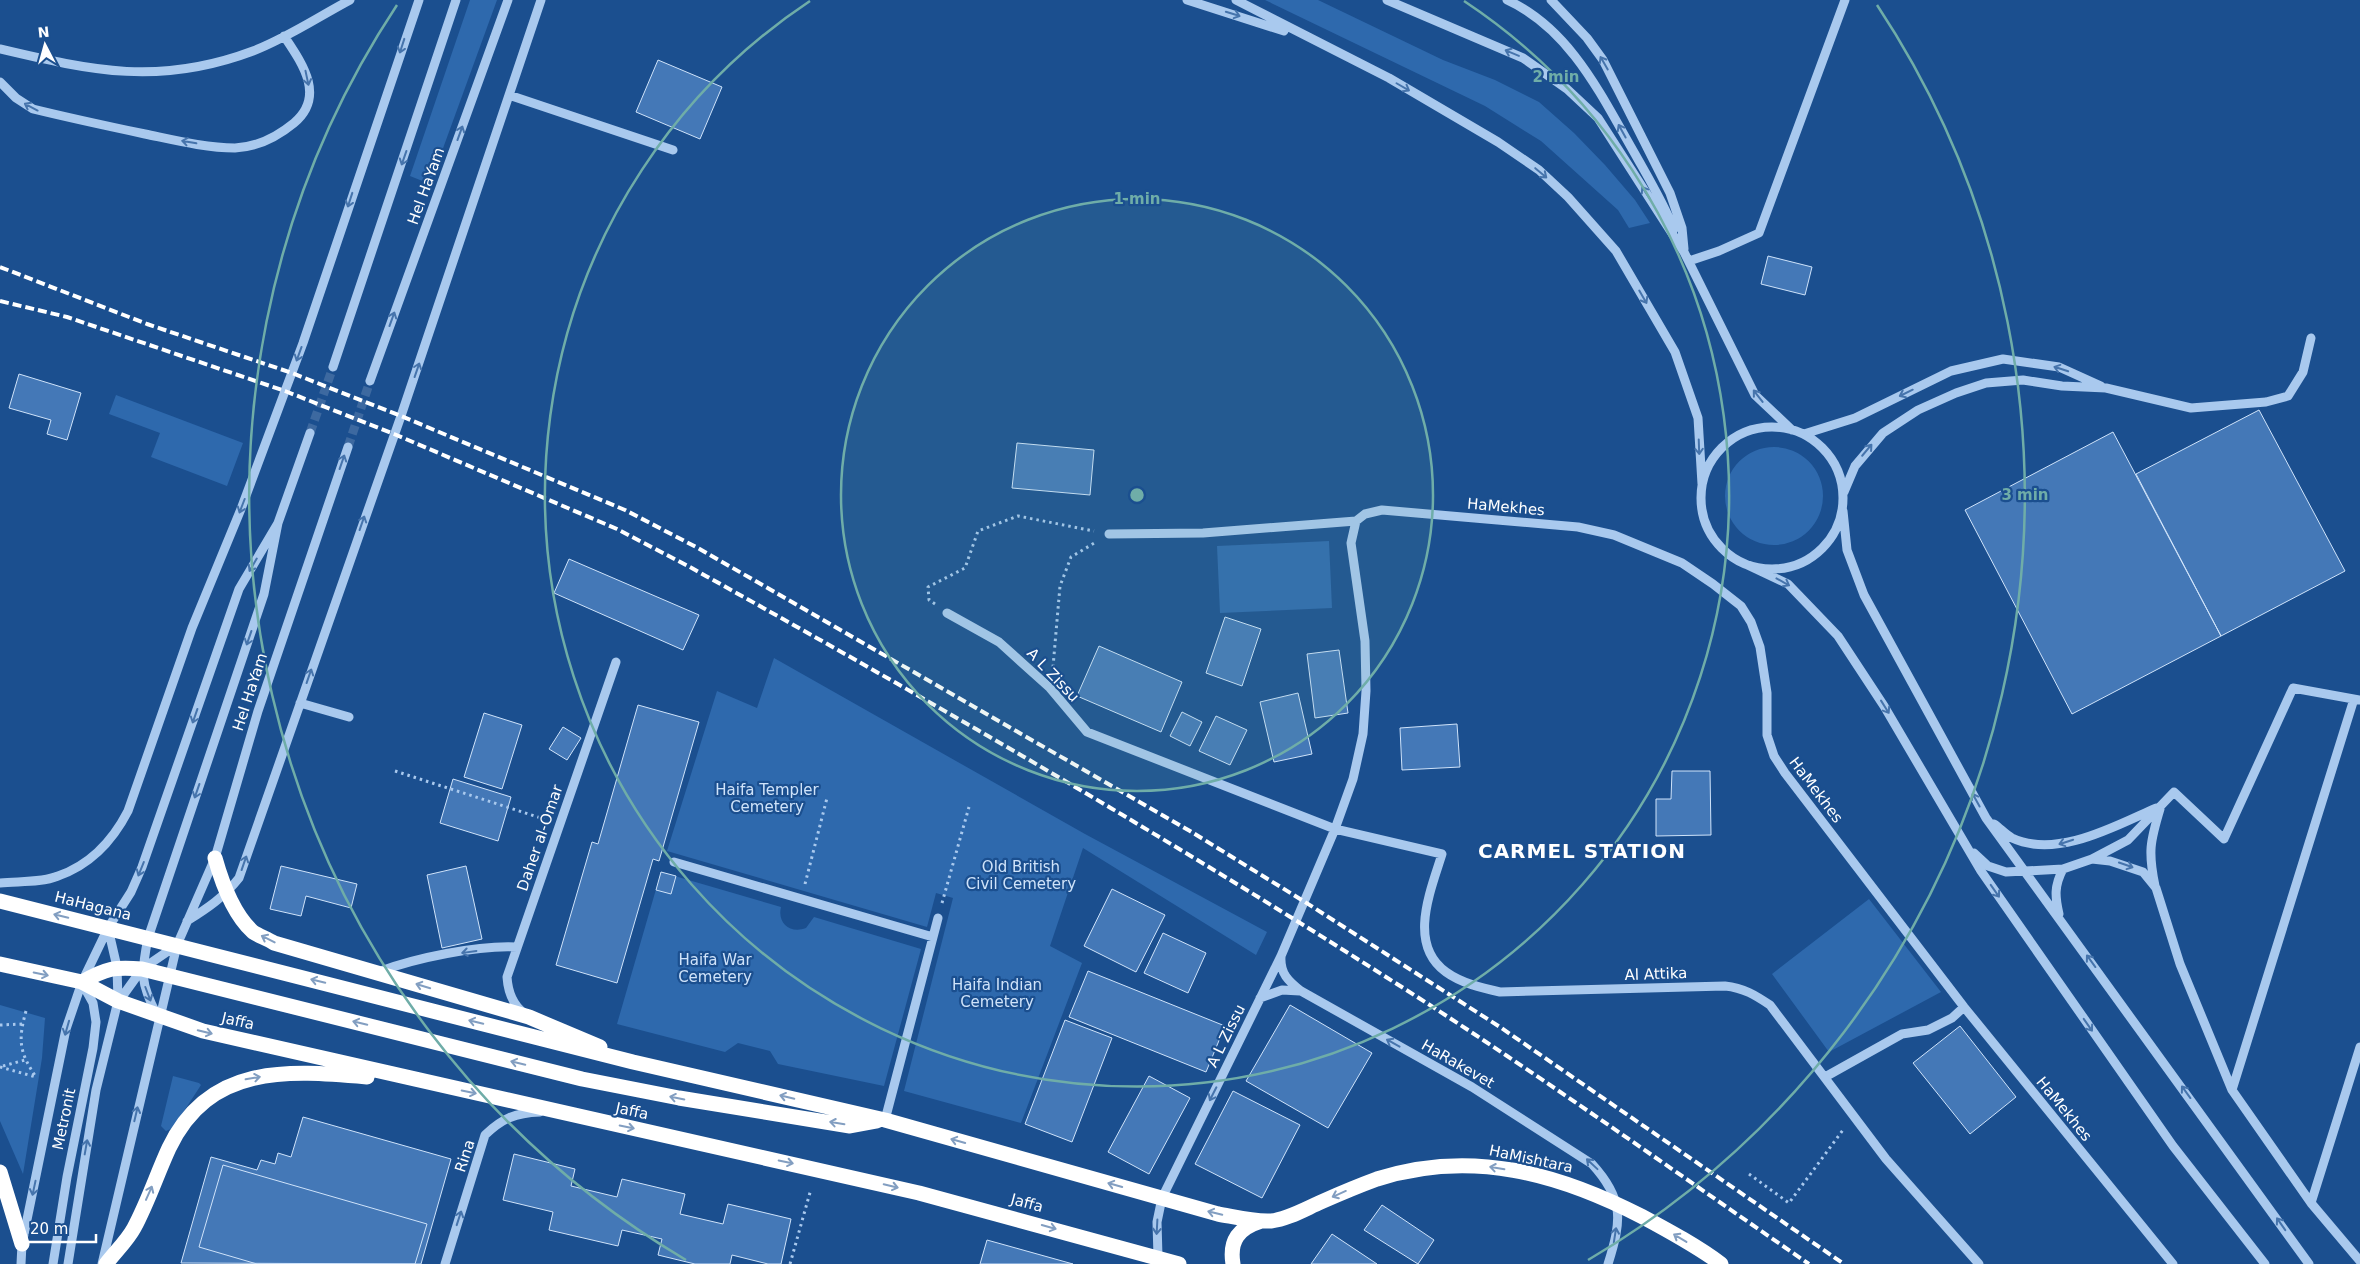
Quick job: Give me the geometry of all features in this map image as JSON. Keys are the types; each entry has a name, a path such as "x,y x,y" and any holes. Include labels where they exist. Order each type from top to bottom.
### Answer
{"highway":[{"path":"215,858 227,893 254,932 267,939 530,1017 569,1032 633,1062"},
{"name":"HaHagana","path":"0,901 177,945"},
{"path":"177,945 633,1062 885,1120 1218,1214 1263,1221"},
{"path":"0,964 82,982 102,971 117,967 142,969 582,1079 680,1098 850,1126 885,1120"},
{"name":"Jaffa","path":"82,982 118,1002 159,1018 203,1031 421,1082 928,1195 1179,1264"},
{"path":"106,1264 133,1229 170,1145 193,1111 217,1091 240,1081 267,1076 310,1073 421,1082"},
{"name":"HaMishtara","path":"1263,1221 1284,1218 1378,1179 1413,1170 1445,1165 1480,1165 1523,1172 1573,1185 1618,1204 1661,1227 1721,1264"},
{"path":"0,1172 22,1244"},
{"path":"1232,1264 1231,1251 1235,1237 1246,1226 1263,1221"}],"street":[{"path":"317,17 339,0"},
{"path":"0,49 110,72 153,73 186,69 253,51 350,0"},
{"path":"0,883 58,877 71,870 103,848 116,834 128,811 192,628 241,509 303,343 418,0"},
{"path":"448,0 454,13"},
{"name":"Hel HaYam","path":"333,367 454,13 456,0"},
{"name":"Hel HaYam","path":"370,381 508,0"},
{"path":"187,921 213,905 227,893 239,878 401,416 541,0"},
{"path":"1187,0 1275,27 1388,78"},
{"path":"1236,0 1388,78 1498,142 1539,170 1568,197 1616,251 1675,352 1698,418 1702,507 1708,529 1721,548 1739,561 1788,584 1838,636 1884,706 1981,870 2173,1146 2265,1264"},
{"path":"1388,0 1523,58 1567,89 1598,118 1684,252 1755,395 1792,430"},
{"path":"1507,0 1544,24 1572,52 1603,96 1663,202 1684,252"},
{"path":"1551,0 1587,38 1608,69 1670,193 1682,228 1684,252"},
{"path":"1689,261 1759,233 1845,0"},
{"path":"0,82 16,98 33,109 165,138 236,148 264,142 282,133 308,107 310,90 305,68 284,36"},
{"path":"509,95 673,150"},
{"path":"1804,434 1855,418 1951,371 2003,359 2059,368 2106,388 2191,408 2266,402 2288,396 2303,372 2311,338"},
{"path":"1844,492 1855,466 1883,433 1918,410 1956,393 1986,383 2023,380 2062,386 2106,388"},
{"path":"1702,484 1715,456 1731,440 1750,431 1771,427 1792,430 1804,434 1819,444 1831,458 1840,474 1844,492 1843,511 1847,550 1864,595 1986,818 2309,1264"},
{"name":"Hel HaYam","path":"159,1018 146,994 142,969 148,938 264,594 278,523 310,432"},
{"name":"Hel HaYam","path":"102,1264 177,945 215,858 258,711 348,447"},
{"name":"HaMekhes","path":"1109,534 1203,533 1356,521 1365,514 1382,510 1578,528 1614,535 1682,563 1714,584 1741,606 1751,622 1760,647 1767,693 1767,735 1774,756 1784,773 1964,1007 2173,1264"},
{"path":"1739,561 1767,568 1782,569 1804,562 1822,549 1835,532 1843,511"},
{"name":"A L Zissu","path":"1158,1257 1157,1222 1162,1198 1280,956 1336,829 1354,779 1364,734 1366,691 1365,641 1351,543 1356,521"},
{"name":"Hel HaYam","path":"21,1264 22,1244 66,1029 82,982 108,928 131,892 142,867 239,589 278,523"},
{"name":"A L Zissu","path":"947,613 999,642 1050,688 1086,732 1336,829"},
{"name":"Daher al-Omar","path":"530,1017 514,1004 507,977 616,662"},
{"path":"1965,844 1988,866 2006,872 2063,869 2092,859 2128,840 2174,792 2224,839 2293,688 2357,700 2232,1090"},
{"path":"300,703 349,717"},
{"path":"1986,818 2012,838 2029,843 2058,845 2105,830 2161,806"},
{"path":"2161,806 2150,840 2150,859 2156,888 2180,964 2232,1090 2310,1203 2360,1261"},
{"name":"Al Attika","path":"1336,829 1442,854 1428,898 1424,922 1424,938 1432,956 1446,972 1475,986 1500,992 1725,986 1742,988 1770,1005 1886,1159 1979,1264"},
{"path":"2092,859 2110,861 2143,872 2156,888"},
{"path":"674,862 933,937"},
{"path":"2061,920 2055,896 2056,883 2063,869"},
{"path":"885,1120 938,918"},
{"name":"Metronit","path":"68,1264 96,1090 118,1002 117,967 108,928"},
{"name":"Metronit","path":"118,1002 142,969 177,945"},
{"path":"377,972 408,961 501,946 517,947"},
{"name":"HaRakevet","path":"1280,956 1282,970 1286,978 1300,991 1472,1088 1578,1153 1605,1178 1618,1204"},
{"name":"Metronit","path":"53,1264 65,1186 93,1048 96,1022 92,1003 82,982"},
{"path":"1260,999 1282,990 1300,991"},
{"path":"1825,1077 1902,1034 1928,1030 1952,1018 1964,1007"},
{"path":"2310,1203 2360,1047"},
{"name":"Rina","path":"445,1264 486,1135 499,1121 512,1116 526,1113 561,1113"},
{"path":"1608,1264 1613,1250 1618,1204"}],"path":[{"path":"947,613 929,600 928,587 965,568 978,532 1018,516 1109,534"},
{"path":"1050,688 1060,586 1071,557 1109,534"},
{"path":"395,771 560,824"},
{"path":"801,899 827,798"},
{"path":"938,918 969,807"},
{"path":"0,1066 36,1077 25,1060 21,1046 26,1011"},
{"path":"0,1025 23,1024"},
{"path":"0,1066 25,1060"},
{"path":"1749,1174 1789,1203 1854,1115"},
{"path":"790,1264 816,1169"}],"green space":[{"path":"470,0 497,0 430,184 410,176"},
{"path":"1265,0 1318,0 1443,60 1495,80 1539,102 1574,133 1605,165 1635,200 1650,223 1629,228 1618,210 1541,141 1485,106"},
{"path":"116,395 243,443 227,486 151,457 160,433 109,414"},
{"path":"1774,447 1793,451 1809,461 1819,477 1823,496 1819,515 1809,531 1793,541 1774,545 1755,541 1739,531 1729,515 1725,496 1729,477 1739,461 1755,451"},
{"path":"1329,541 1332,608 1220,613 1217,546"},
{"path":"774,658 1085,834 1267,932 1256,955 1083,848 1050,946 1082,963 1021,1123 904,1091 953,898 936,893 927,927 667,851 717,691 757,708"},
{"name":"Haifa War Cemetery","path":"661,872 781,907 780,913 783,922 786,926 795,930 806,928 814,917 921,949 884,1086 778,1064 770,1051 738,1043 725,1052 617,1024"},
{"path":"1869,899 1941,992 1829,1052 1772,974"},
{"path":"0,1005 45,1018 42,1058 23,1174 0,1121"},
{"path":"173,1076 201,1085 173,1128 166,1131 161,1126"}],"building":[{"path":"658,60 722,87 700,139 636,112"},
{"path":"1768,256 1812,267 1805,295 1761,284"},
{"path":"19,374 81,393 67,440 47,434 51,420 9,408"},
{"path":"2259,410 2345,571 2221,636 2136,474"},
{"path":"2113,432 2221,636 2072,714 1965,510"},
{"path":"1017,443 1094,450 1090,495 1012,488"},
{"path":"569,559 699,615 683,650 554,593"},
{"path":"1225,617 1261,629 1242,686 1206,673"},
{"path":"1099,646 1182,682 1161,732 1077,696"},
{"path":"1339,650 1348,713 1315,718 1307,654"},
{"path":"1298,693 1312,754 1274,762 1260,702"},
{"path":"638,705 699,722 659,861 653,859 617,983 556,965 592,842 598,844"},
{"path":"1182,712 1202,722 1190,746 1170,736"},
{"path":"484,713 522,725 502,789 464,777"},
{"path":"1216,716 1247,730 1230,765 1199,751"},
{"path":"1457,724 1460,767 1402,770 1400,728"},
{"path":"563,727 581,738 567,760 549,749"},
{"path":"1672,771 1710,771 1711,835 1656,836 1656,799 1671,799"},
{"path":"453,779 511,797 498,841 440,823"},
{"path":"281,866 357,884 351,908 306,896 301,916 270,909"},
{"path":"466,866 482,939 442,948 427,875"},
{"path":"661,872 676,876 671,894 656,890"},
{"path":"1112,889 1165,915 1136,972 1084,946"},
{"path":"1163,933 1206,953 1188,993 1144,973"},
{"path":"1088,971 1225,1026 1206,1072 1069,1017"},
{"path":"1290,1005 1372,1053 1328,1128 1246,1081"},
{"path":"1065,1020 1112,1038 1072,1142 1025,1124"},
{"path":"1960,1026 2016,1097 1970,1134 1913,1063"},
{"path":"1149,1076 1190,1098 1149,1174 1108,1152"},
{"path":"1233,1091 1300,1125 1262,1198 1195,1164"},
{"path":"303,1117 451,1159 421,1264 181,1263 211,1157 257,1170 261,1160 275,1164 278,1153 291,1157"},
{"path":"514,1154 575,1169 571,1186 617,1197 622,1179 685,1194 680,1214 723,1224 728,1204 791,1219 781,1264 768,1264 732,1255 730,1264 695,1264 658,1255 662,1239 622,1230 618,1246 549,1230 553,1212 503,1200"},
{"path":"223,1165 427,1224 415,1264 257,1264 199,1247"},
{"path":"1382,1205 1434,1240 1418,1264 1364,1230"},
{"path":"1332,1234 1377,1264 1311,1264"},
{"path":"987,1240 1073,1264 980,1264"}],"tunnel":[{"path":"310,433 333,367"},
{"path":"348,447 370,381"}],"railway":[{"path":"0,267 147,324 292,373 401,416 625,510 698,548 1190,831 1305,902 1500,1027 1844,1264"},
{"path":"0,301 67,317 285,391 394,434 617,529 688,566 1040,766 1300,923 1440,1011 1599,1118 1809,1264"}],"district":[{"name":"CARMEL STATION","path":"1582,851"}],"park label":[{"name":"Haifa Templer Cemetery","path":"767,798"},
{"name":"Old British Civil Cemetery","path":"1021,876"},
{"name":"Haifa Indian Cemetery","path":"997,994"}]}
